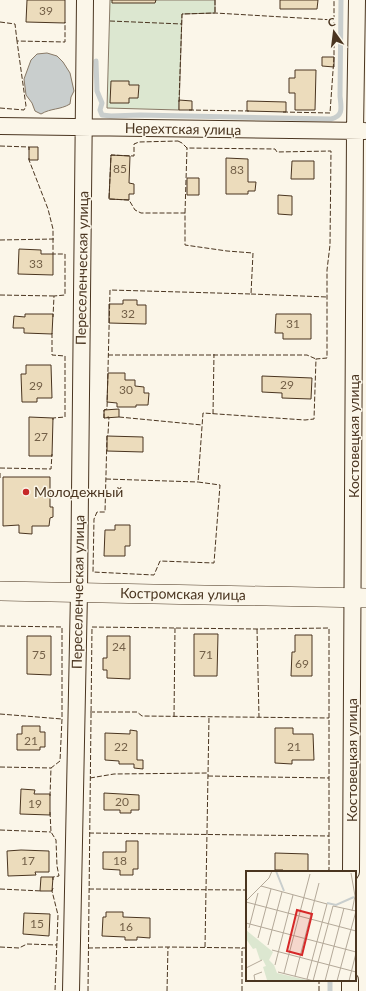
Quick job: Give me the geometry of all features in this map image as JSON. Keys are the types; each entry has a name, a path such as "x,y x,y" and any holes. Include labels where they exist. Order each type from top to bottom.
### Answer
{"street":[{"name":"Переселенческая улица","path":"71,991 79,592 85,0"},
{"name":"Костовецкая улица","path":"351,871 359,598 360,131 357,0"},
{"name":"Нерехтская улица","path":"0,126 360,131"},
{"name":"Костромская улица","path":"0,591 359,598"}],"green space":[{"path":"110,0 215,0 215,13 182,14 179,110 107,108"}],"shaded area":[{"path":"47,53 57,56 63,62 70,73 74,91 70,104 41,114 35,111 32,103 26,95 24,79 31,60 37,54"}],"building":[{"path":"27,0 65,0 65,23 26,22"},
{"path":"112,0 156,0 155,3 112,3"},
{"path":"280,0 318,0 317,9 280,9"},
{"path":"322,57 334,57 334,67 322,66"},
{"path":"295,70 316,70 315,110 295,110 295,93 289,93 289,78 295,78"},
{"path":"111,81 129,81 129,85 139,85 138,98 129,98 129,103 110,103"},
{"path":"179,100 192,101 192,110 179,110"},
{"path":"247,101 286,102 286,112 247,111"},
{"path":"29,147 38,147 38,160 29,160"},
{"path":"111,155 130,156 129,183 134,184 134,194 129,194 129,200 109,199"},
{"path":"226,158 248,159 248,182 256,182 255,191 248,191 248,194 226,194"},
{"path":"292,161 314,161 314,179 291,179"},
{"path":"187,178 199,178 199,195 187,195"},
{"path":"278,195 292,196 292,215 278,214"},
{"path":"19,249 41,250 41,254 53,254 53,275 18,274"},
{"path":"123,300 137,300 137,305 146,305 146,324 109,323 109,304 123,304"},
{"path":"25,314 53,314 52,334 24,333 24,328 13,328 14,316 25,317"},
{"path":"276,314 311,314 311,339 283,339 283,333 275,333"},
{"path":"26,365 51,365 52,398 37,398 37,402 22,402 21,374 26,374"},
{"path":"108,373 125,373 125,380 135,380 135,386 144,387 144,393 149,393 148,405 136,405 136,407 117,407 117,403 107,402"},
{"path":"262,376 312,378 311,399 282,398 282,393 262,392"},
{"path":"119,409 119,417 104,418 104,410"},
{"path":"29,417 53,418 52,456 29,456"},
{"path":"107,436 143,437 143,452 107,451"},
{"name":"Молодежный","path":"3,477 50,477 50,507 53,507 53,517 50,518 49,526 32,526 32,534 19,533 19,525 3,526"},
{"path":"115,525 130,525 130,546 125,546 125,556 104,556 105,530 115,530"},
{"path":"194,634 218,634 217,676 194,676"},
{"path":"295,635 312,635 312,676 291,676 292,652 295,652"},
{"path":"27,636 51,636 51,675 27,674"},
{"path":"107,636 130,636 130,679 107,678 107,670 103,670 103,658 107,658"},
{"path":"22,726 40,726 40,732 45,732 45,747 40,747 40,750 17,750 17,734 22,734"},
{"path":"275,728 293,728 293,734 313,734 314,760 292,760 292,764 275,763"},
{"path":"130,730 137,731 137,760 143,760 143,769 134,768 134,764 119,764 119,761 105,760 105,733 130,734"},
{"path":"21,789 35,790 34,794 50,794 50,815 20,814"},
{"path":"104,793 139,795 139,810 131,810 131,813 120,813 120,810 104,810"},
{"path":"126,841 138,841 138,869 133,869 133,875 120,875 120,870 103,869 103,852 126,852"},
{"path":"7,851 49,851 49,872 35,872 36,875 8,876"},
{"path":"275,853 308,854 308,871 275,870"},
{"path":"41,877 53,877 52,891 40,891"},
{"path":"106,912 123,912 123,917 150,918 150,938 137,937 137,940 125,940 125,937 102,936 103,917 106,917"},
{"path":"24,913 50,914 49,936 23,934"}],"waterway":[{"path":"96,61 97,91 102,103 100,110 102,115 331,119 338,116 341,110 341,0"},
{"path":"330,981 330,991"}],"fence":[{"path":"215,0 215,13"},
{"path":"283,112 330,113 334,57 334,0"},
{"path":"179,102 182,14 215,13 334,20"},
{"path":"110,21 182,24"},
{"path":"0,22 15,24 17,41"},
{"path":"0,108 24,110 26,106 17,41 65,42 65,22"},
{"path":"189,110 249,111"},
{"path":"178,141 187,148 275,149 277,152 331,151 330,245 327,270 327,358 316,359 314,419 305,420 203,413 198,482 220,485 214,563 160,561 154,575 93,572 94,519 97,512 105,512 109,417 104,418 104,410 107,409 110,290 251,294 253,253 185,245 185,213 141,213 135,210 129,200 109,199 111,155 134,156 134,144 139,142 178,141"},
{"path":"0,146 29,147 29,150"},
{"path":"185,213 187,148"},
{"path":"29,158 48,209 53,229 53,254 65,254 65,295 54,296 53,317"},
{"path":"0,240 54,239"},
{"path":"251,294 327,297"},
{"path":"0,295 54,296"},
{"path":"52,333 52,355 65,356 65,417 53,418 53,420"},
{"path":"213,414 214,354"},
{"path":"108,355 307,355 316,359"},
{"path":"119,417 202,425"},
{"path":"0,468 51,469 52,454"},
{"path":"0,473 0,480"},
{"path":"106,479 198,482"},
{"path":"0,626 62,627 62,719 60,761 51,768 50,796"},
{"path":"88,991 92,627 257,629 329,628 329,870 327,871"},
{"path":"174,717 175,628"},
{"path":"257,629 259,717"},
{"path":"90,712 137,712 142,716 329,718"},
{"path":"0,714 62,719"},
{"path":"205,947 209,717"},
{"path":"0,767 51,768"},
{"path":"90,778 114,774 208,773"},
{"path":"208,776 329,778"},
{"path":"50,812 51,832 56,840 59,876 53,877 53,880"},
{"path":"0,830 51,832"},
{"path":"89,833 329,836"},
{"path":"53,888 52,891 58,915 55,991"},
{"path":"0,889 42,891"},
{"path":"89,889 246,890"},
{"path":"0,947 19,948 27,944 57,945"},
{"path":"167,991 168,947"},
{"path":"88,948 246,948"},
{"path":"242,948 242,991"},
{"path":"319,981 319,991"}],"place":[{"name":"Молодежный","path":"26,492"}]}
